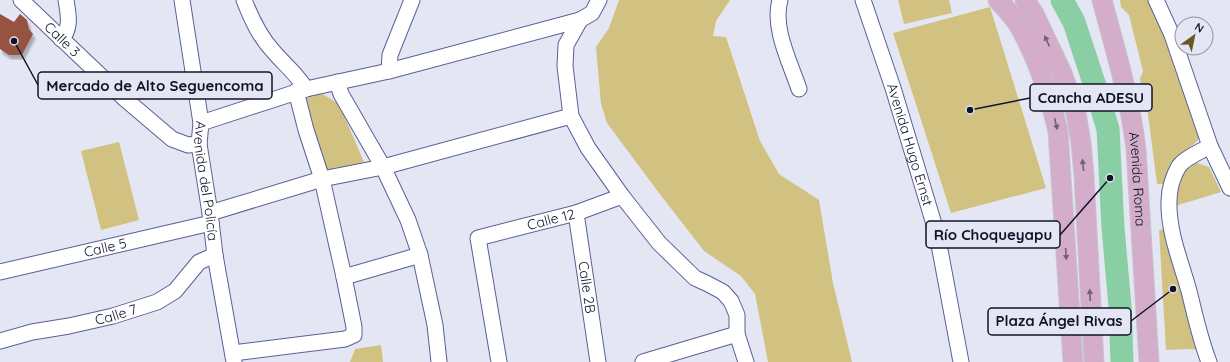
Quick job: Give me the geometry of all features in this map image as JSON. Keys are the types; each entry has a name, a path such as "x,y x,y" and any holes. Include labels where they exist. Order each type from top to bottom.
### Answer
{"main road":[{"path":"998,0 1017,23"},
{"path":"1005,0 1037,62 1049,95 1058,131 1073,362"},
{"path":"1025,0 1034,14 1062,73 1076,114 1081,143 1084,176 1094,362"},
{"name":"Avenida Roma","path":"1102,0 1128,99 1133,124 1136,149 1149,362"},
{"name":"Avenida Roma","path":"1114,0 1145,127 1159,362"}],"street":[{"name":"Calle 3","path":"21,0 125,99 172,139 188,146 199,144"},
{"path":"61,39 66,34 69,22 66,0"},
{"name":"Avenida del Policía","path":"182,0 201,123 199,144 211,218 215,255 233,358"},
{"path":"233,358 345,339 354,335 354,327 344,277 322,180 306,130 301,90 296,75 271,50 252,21 244,0"},
{"path":"389,71 390,55 412,0"},
{"path":"201,123 301,90 389,71 580,20 592,12 599,0"},
{"path":"780,0 777,19 781,36 799,89"},
{"name":"Avenida Hugo Ernst","path":"863,0 893,88 937,234 961,362"},
{"path":"1156,0 1172,35 1210,146 1230,188"},
{"path":"580,20 566,45 565,66 571,116 588,148 622,196 659,243 695,278 722,292 731,301 738,315 737,334 746,362"},
{"path":"338,82 341,94 383,167 408,220 420,255 435,325 439,362"},
{"name":"Calle 5","path":"0,272 211,218 322,180 383,167 571,116"},
{"path":"1209,362 1174,240 1169,203 1170,192 1180,165 1185,160 1210,146"},
{"name":"Calle 12","path":"499,362 478,238 576,213 622,196"},
{"name":"Calle 2B","path":"576,213 598,362"},
{"name":"Calle 7","path":"0,341 32,332 69,326 113,316 157,302 175,291 199,262 215,255"},
{"path":"344,277 420,255"},
{"path":"643,362 737,334"}],"shaded area":[{"path":"619,0 730,0 716,21 713,36 726,37 760,141 779,174 819,200 833,283 852,362 768,362 755,294 741,276 704,251 607,123 601,104 596,47 609,28"},
{"path":"898,0 949,0 952,13 904,24"},
{"path":"1120,0 1148,0 1165,39 1199,138 1176,159 1163,184 1157,184 1147,107 1140,79 1143,71 1129,15 1121,7"},
{"path":"990,7 1046,188 951,213 893,33"},
{"path":"319,92 339,104 364,162 323,173 303,100"},
{"path":"119,142 139,220 101,230 81,151"},
{"path":"1197,163 1209,167 1221,192 1175,206 1178,186 1182,174 1191,165"},
{"path":"1166,229 1200,350 1166,350 1159,230"},
{"path":"381,345 383,362 350,362 355,349"}],"building":[{"path":"0,14 14,22 20,14 27,20 29,29 33,34 22,55 9,55 0,49"}],"waterway":[{"path":"1062,0 1074,22 1108,129 1113,228 1120,306 1122,362"}],"place":[{"name":"Mercado de Alto Seguencoma","path":"14,41"},
{"name":"Cancha ADESU","path":"970,110"},
{"name":"Río Choqueyapu","path":"1110,178"},
{"name":"Plaza Ángel Rivas","path":"1173,289"}]}
